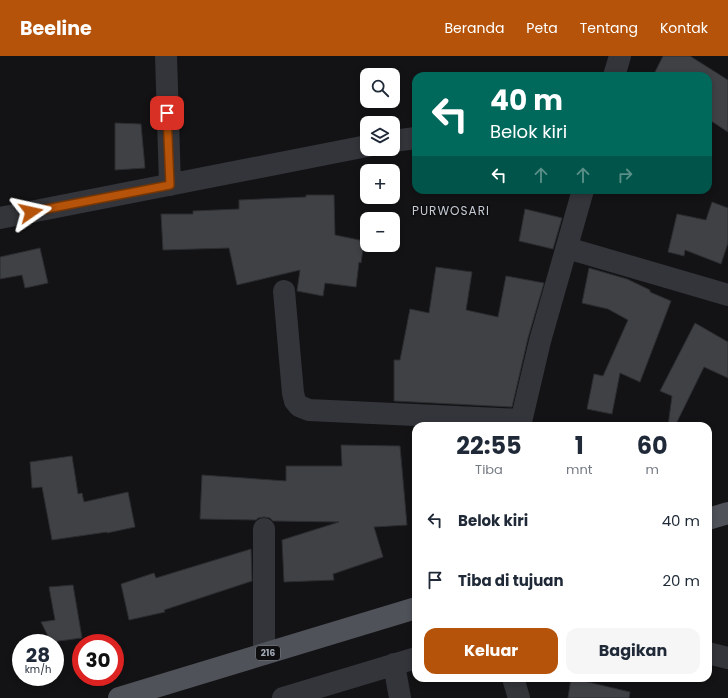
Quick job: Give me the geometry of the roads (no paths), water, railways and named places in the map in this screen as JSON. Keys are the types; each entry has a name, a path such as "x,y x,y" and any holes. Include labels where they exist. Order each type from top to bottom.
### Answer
{"main road":[{"path":"712,518 728,513"},
{"name":"216","path":"119,698 412,609"}],"street":[{"path":"166,56 170,185"},
{"path":"615,72 620,56"},
{"path":"400,140 412,139"},
{"path":"0,218 360,147"},
{"path":"521,422 540,341 582,194"},
{"path":"567,248 728,294"},
{"path":"284,291 291,383 295,401 299,406 309,410 505,422"},
{"path":"264,529 264,654"},
{"path":"712,654 728,658"},
{"path":"283,698 412,659"},
{"path":"394,664 400,698"},
{"path":"514,682 519,698"}],"district":[{"name":"PURWOSARI","path":"451,211"}]}
